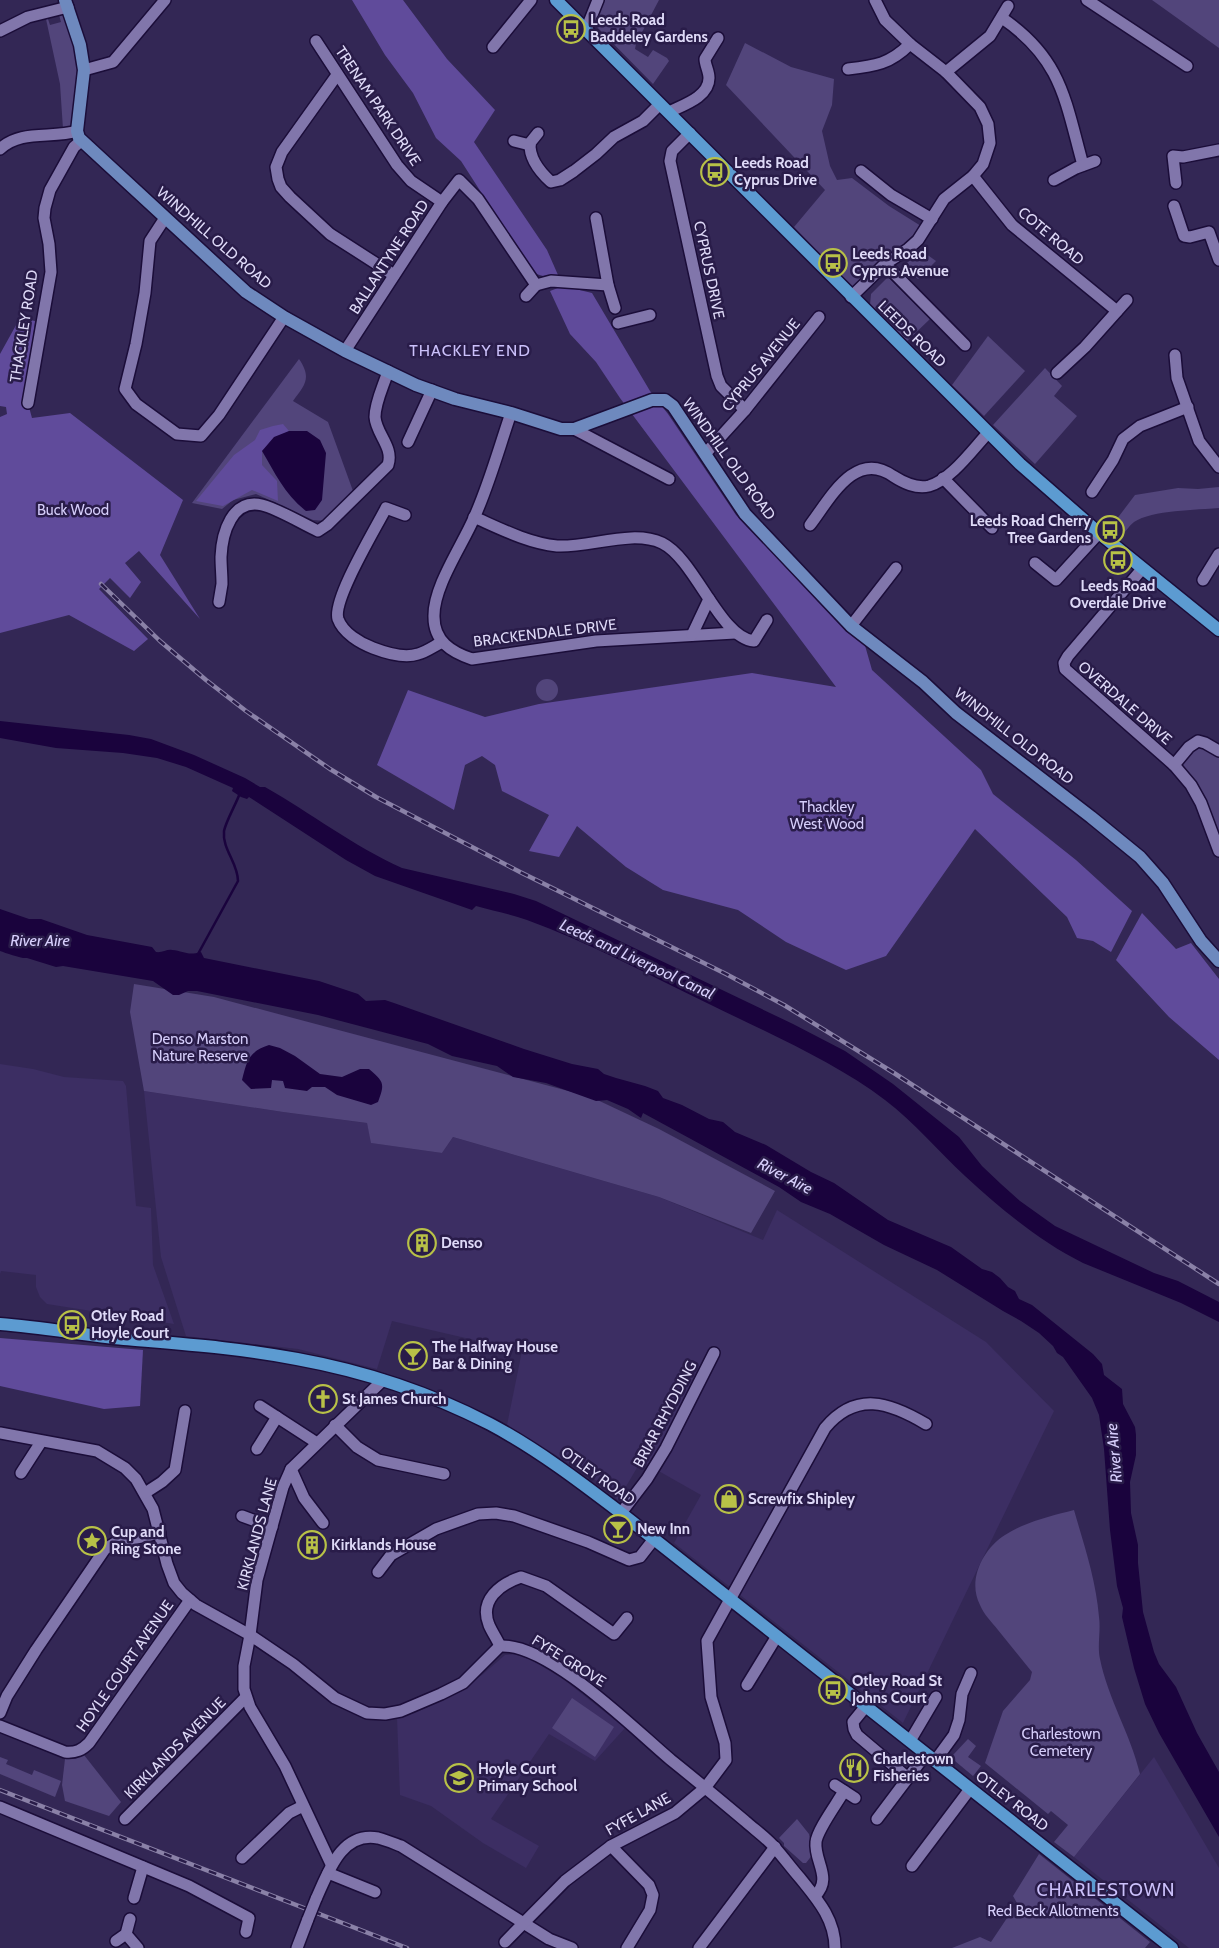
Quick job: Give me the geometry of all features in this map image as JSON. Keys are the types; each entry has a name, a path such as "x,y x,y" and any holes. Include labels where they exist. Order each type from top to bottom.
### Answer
{"main road":[{"name":"LEEDS ROAD","path":"556,0 1020,464 1142,569 1219,630"},
{"name":"OTLEY ROAD","path":"0,1324 274,1355 346,1369 411,1390 489,1424 551,1461 622,1513 1172,1948"}],"street":[{"path":"84,70 112,62 165,0"},
{"path":"492,47 532,0"},
{"path":"586,30 598,0"},
{"path":"851,297 885,264 913,245 925,230 944,199 973,176 983,164 989,150 988,124 980,107 946,72 910,44 884,20 875,0"},
{"path":"1087,0 1186,66"},
{"path":"0,31 28,17 67,4"},
{"name":"THACKLEY ROAD","path":"28,402 51,272 49,244 44,218 46,199 79,136 84,70 80,45 67,4"},
{"path":"946,72 990,36 1008,6"},
{"path":"1002,18 1032,42 1055,72 1083,165"},
{"path":"538,133 530,145 532,158 551,182 560,180 596,154 614,137 664,108 700,96 706,89 709,80 705,59 718,38"},
{"name":"TRENAM PARK DRIVE","path":"316,41 397,166 411,181 442,202"},
{"path":"848,69 884,63 897,56 910,44"},
{"path":"337,75 282,152 276,167 278,179 281,187 290,197 330,234 394,275"},
{"name":"CYPRUS DRIVE","path":"690,134 672,150 670,161 717,376 721,386 745,410"},
{"path":"0,149 6,144 23,137 79,136"},
{"name":"WINDHILL OLD ROAD","path":"79,136 246,292 284,317 345,351 388,371 455,399 511,413 561,429 574,430 652,400 665,400 673,406 745,514 851,626 924,682 956,713 1140,857 1163,883 1201,941 1219,961"},
{"path":"514,141 530,145"},
{"path":"1176,183 1174,156 1183,157 1219,150"},
{"path":"1054,180 1066,172 1096,162"},
{"path":"860,171 891,194 932,219"},
{"name":"COTE ROAD","path":"973,176 1012,225 1117,311"},
{"name":"BALLANTYNE ROAD","path":"345,351 442,202 459,180 478,199 536,285"},
{"path":"1174,206 1184,236 1190,237 1209,232 1219,260"},
{"path":"165,218 150,241 145,293 136,344 125,389 136,404 177,434 201,436 219,415 284,317"},
{"path":"596,218 608,285 615,308"},
{"path":"885,264 966,345"},
{"path":"526,296 536,285 551,281 608,285"},
{"path":"1056,374 1085,347 1127,300"},
{"path":"618,323 650,315"},
{"name":"CYPRUS AVENUE","path":"705,454 745,410 819,317"},
{"path":"1175,355 1177,378 1199,441 1219,467"},
{"path":"219,602 222,584 221,555 228,524 234,513 242,506 250,504 262,505 318,531 327,525 388,465 390,459 389,452 375,416 388,371"},
{"path":"408,442 432,390"},
{"path":"1092,492 1113,460 1123,439 1140,426 1188,407"},
{"path":"405,515 386,508 341,594 338,617 342,626 350,634 368,645 388,653 417,655 442,642 434,618 435,602 474,517 511,413"},
{"path":"574,430 669,479"},
{"path":"810,525 846,479 854,472 876,467 886,470 906,484 929,486 952,471 988,432"},
{"path":"943,478 992,528"},
{"path":"474,517 535,543 559,546 638,538 664,544 684,564 736,633"},
{"path":"1035,563 1056,580 1099,533"},
{"path":"1203,580 1219,554"},
{"path":"851,626 896,568"},
{"name":"OVERDALE DRIVE","path":"1142,569 1064,663 1065,669 1174,765"},
{"path":"692,635 709,599"},
{"name":"BRACKENDALE DRIVE","path":"442,642 456,654 472,658 596,641 736,633 748,640 754,640 766,620"},
{"path":"1219,751 1198,741 1189,747 1174,765 1191,785 1201,803 1219,851"},
{"name":"BRIAR RHYDDING","path":"622,1513 647,1479 666,1448 714,1353"},
{"name":"KIRKLANDS LANE","path":"329,1868 304,1806 285,1766 246,1697 244,1666 258,1580 283,1487 291,1469 383,1380"},
{"path":"730,1598 825,1428 834,1418 842,1411 852,1407 879,1404 904,1411 926,1424"},
{"path":"260,1406 317,1442"},
{"path":"145,1493 162,1482 174,1470 185,1411"},
{"path":"257,1449 277,1418"},
{"path":"335,1425 357,1447 378,1460 444,1474"},
{"path":"0,1434 97,1452 112,1459 131,1473 145,1493 153,1509 166,1564 174,1583 182,1593 190,1600 250,1635 336,1698 367,1713 384,1714 401,1711 463,1683 500,1646 488,1624 487,1613 491,1595 504,1583 520,1576 546,1586 612,1637 627,1618"},
{"path":"21,1473 41,1442"},
{"path":"291,1469 304,1498 323,1523"},
{"path":"378,1572 391,1555 436,1529 478,1514 514,1516 588,1542 629,1560 640,1557 654,1539"},
{"path":"242,1516 272,1527"},
{"path":"0,1713 7,1696 36,1650 105,1549 115,1543 160,1533"},
{"name":"FYFE LANE","path":"505,1942 565,1882 611,1846 675,1813 705,1788 726,1760 725,1743 711,1697 707,1641 730,1598"},
{"name":"HOYLE COURT AVENUE","path":"0,1726 65,1752 71,1753 81,1750 89,1743 190,1600"},
{"path":"747,1686 777,1636"},
{"name":"FYFE GROVE","path":"500,1646 511,1645 534,1654 601,1699 642,1736 775,1847 815,1896 831,1925 834,1948"},
{"path":"876,1819 908,1778 954,1735 959,1720 962,1694 971,1673"},
{"name":"KIRKLANDS AVENUE","path":"125,1820 246,1697"},
{"path":"910,1741 936,1697"},
{"path":"866,1706 853,1722 857,1736 908,1778"},
{"path":"815,1896 821,1891 823,1878 816,1841 817,1835 840,1788 855,1798"},
{"path":"912,1866 970,1788"},
{"path":"242,1858 289,1813 304,1806"},
{"path":"0,1807 189,1886 249,1918 246,1932"},
{"path":"297,1948 329,1868 349,1844 364,1838 377,1838 401,1846 549,1939 572,1948"},
{"path":"611,1846 649,1885 654,1895 650,1910 627,1948"},
{"path":"699,1948 775,1847"},
{"path":"134,1898 142,1867"},
{"path":"329,1868 375,1892"},
{"path":"116,1941 126,1934 130,1919"},
{"path":"126,1934 138,1948"}],"shaded area":[{"path":"0,1064 33,1069 64,1077 123,1081 126,1086 136,1206 151,1208 153,1265 174,1324 47,1304 40,1297 36,1287 36,1275 1,1271 0,1274"},
{"path":"144,1091 367,1123 372,1143 442,1153 453,1137 659,1197 763,1240 777,1210 986,1342 1054,1411 903,1723 674,1543 701,1495 641,1461 618,1500 593,1478 507,1425 522,1351 392,1321 377,1369 298,1349 186,1336 161,1257"},
{"name":"Hoyle Court Primary School","path":"522,1654 563,1679 625,1728 595,1761 549,1734 491,1819 539,1846 526,1868 483,1843 431,1806 400,1795 397,1718 415,1713 452,1695 482,1675 505,1655"},
{"path":"1154,1757 1219,1868 1219,1948 1189,1948 1074,1857"}],"green space":[{"path":"352,0 403,0 447,59 495,110 474,142 547,250 558,275 543,276 533,273 461,161 436,138 413,93 385,55"},
{"path":"601,0 659,0 640,36 634,40 636,44 635,49 648,57 653,50 669,61 653,84 594,24"},
{"path":"1152,0 1219,0 1219,48"},
{"path":"59,15 65,15 71,33 77,69 72,126 69,129 63,129 60,84 46,19 48,19 50,25 61,22"},
{"path":"745,43 791,67 834,79 832,105 822,131 830,166 837,180 852,178 889,206 921,226 911,244 880,260 852,287 794,227 825,190 726,85"},
{"path":"922,251 936,261 918,279 903,266"},
{"path":"888,277 930,319 906,342 870,305 871,294"},
{"name":"Thackley West Wood","path":"563,286 592,293 650,391 668,414 736,515 864,642 872,670 981,770 993,794 1076,860 1132,911 1111,952 1093,941 1077,938 1067,917 975,829 886,956 846,970 786,942 738,910 663,890 626,867 577,826 559,857 529,851 549,815 502,791 495,765 482,756 465,765 454,810 377,765 408,690 485,717 539,704 752,673 836,687 620,398 596,362 570,334 550,291"},
{"name":"Buck Wood","path":"20,318 35,321 26,396 32,418 70,413 183,500 160,555 200,619 139,551 125,563 141,582 130,598 110,578 99,589 148,639 134,651 69,615 0,633 0,417 7,414 6,407 0,406 0,354"},
{"path":"988,336 1025,371 984,416 952,385"},
{"path":"299,359 306,376 304,386 293,401 328,422 353,491 325,521 313,520 256,494 233,500 222,509 192,503"},
{"path":"1045,368 1062,386 1054,396 1077,416 1035,464 993,425"},
{"path":"283,424 289,431 262,451 262,465 277,481 278,501 252,490 223,506 196,501 234,455 255,440 260,430"},
{"path":"1219,487 1219,508 1175,511 1152,515 1134,522 1121,537 1110,528 1135,495 1178,488"},
{"path":"547,679 555,682 558,690 555,698 547,701 539,698 536,690 539,682"},
{"path":"1198,741 1219,751 1219,851 1209,824 1174,765"},
{"path":"1142,913 1176,949 1191,943 1219,979 1219,1060 1169,1017 1116,960"},
{"name":"Denso Marston Nature Reserve","path":"134,984 214,997 591,1097 659,1129 775,1191 751,1233 659,1197 453,1137 442,1153 371,1143 367,1123 144,1091 130,1012"},
{"path":"0,1338 143,1350 140,1406 104,1409 0,1386"},
{"name":"Charlestown Cemetery","path":"1074,1510 1095,1590 1099,1622 1099,1654 1104,1674 1140,1774 1074,1857 1054,1842 1068,1825 1051,1811 1048,1814 985,1763 1003,1711 1030,1680 1032,1672 984,1612 976,1595 975,1585 979,1566 990,1548 997,1541 1013,1530 1030,1523"},
{"path":"572,1698 614,1727 595,1757 552,1728"},
{"name":"Charlestown Cemetery","path":"968,1739 976,1746 968,1757 981,1766 973,1776 955,1761 953,1755"},
{"path":"84,1755 121,1802 109,1816 65,1801 62,1785 65,1759"},
{"path":"0,1757 8,1760 6,1764 32,1775 34,1770 61,1781 55,1797 0,1774"},
{"path":"797,1819 809,1834 813,1854 806,1863 803,1863 784,1846 784,1843 779,1838"},
{"name":"Red Beck Allotments","path":"1039,1854 1150,1942 1145,1948 952,1948 980,1937 991,1942 1017,1903 1013,1896"}],"water":[{"path":"289,431 307,431 320,440 326,453 322,500 315,510 306,511 292,498 262,451 274,437"},
{"name":"Leeds and Liverpool Canal","path":"0,721 129,735 151,739 194,755 245,778 260,787 265,787 349,840 402,868 514,894 536,901 793,1024 845,1051 893,1084 959,1137 982,1166 1020,1201 1055,1226 1154,1273 1178,1281 1219,1302 1219,1322 1181,1303 1083,1263 1051,1245 992,1200 885,1100 822,1060 777,1037 619,960 550,929 521,918 476,906 472,910 375,876 346,860 249,797 247,799 241,797 232,791 233,788 186,767 157,758 123,753 56,748 0,738"},
{"name":"River Aire","path":"0,909 29,919 41,919 87,935 152,947 156,952 170,950 189,953 201,952 204,958 319,981 358,994 366,1001 385,1000 524,1049 572,1064 598,1069 604,1074 645,1086 658,1091 663,1098 682,1105 709,1119 723,1122 735,1132 766,1145 811,1172 834,1183 888,1220 951,1247 982,1269 992,1272 1000,1278 1008,1287 1015,1291 1019,1299 1032,1305 1093,1354 1102,1364 1104,1375 1122,1389 1123,1404 1135,1427 1136,1435 1136,1455 1130,1482 1131,1513 1138,1545 1143,1612 1159,1664 1176,1687 1197,1733 1219,1772 1219,1837 1159,1733 1145,1704 1134,1668 1117,1586 1099,1415 1092,1398 1063,1357 1039,1333 937,1270 884,1245 830,1214 801,1202 779,1187 643,1113 641,1118 628,1109 607,1100 596,1101 546,1083 513,1077 497,1066 452,1056 428,1044 318,1015 197,991 173,995 153,981 63,966 56,967 22,958 0,951"},
{"path":"269,1045 280,1048 295,1056 320,1074 342,1077 360,1069 369,1069 382,1083 382,1091 378,1102 371,1105 337,1095 325,1087 312,1087 307,1091 285,1088 283,1081 272,1080 271,1088 251,1089 242,1080 247,1062 253,1054"}],"waterway":[{"path":"198,954 238,881 236,868 225,844 224,831 240,793"}],"railway":[{"path":"101,584 160,641 206,680 246,711 330,769 376,797 520,872 726,974 784,1005 894,1073 1219,1284"},
{"path":"0,1790 407,1948"}],"place":[{"name":"Leeds Road Baddeley Gardens","path":"571,29"},
{"name":"Leeds Road Cyprus Drive","path":"715,172"},
{"name":"Leeds Road Cyprus Avenue","path":"833,263"},
{"name":"Leeds Road Cherry Tree Gardens","path":"1110,530"},
{"name":"Leeds Road Overdale Drive","path":"1118,560"},
{"name":"Denso","path":"422,1243"},
{"name":"Otley Road Hoyle Court","path":"72,1325"},
{"name":"The Halfway House Bar & Dining","path":"413,1356"},
{"name":"St James Church","path":"323,1399"},
{"name":"Screwfix Shipley","path":"729,1499"},
{"name":"New Inn","path":"618,1529"},
{"name":"Cup and Ring Stone","path":"92,1541"},
{"name":"Kirklands House","path":"312,1545"},
{"name":"Otley Road St Johns Court","path":"833,1690"},
{"name":"Charlestown Fisheries","path":"854,1768"},
{"name":"Hoyle Court Primary School","path":"459,1778"}],"district":[{"name":"THACKLEY END","path":"470,350"},
{"name":"CHARLESTOWN","path":"1106,1890"}]}
